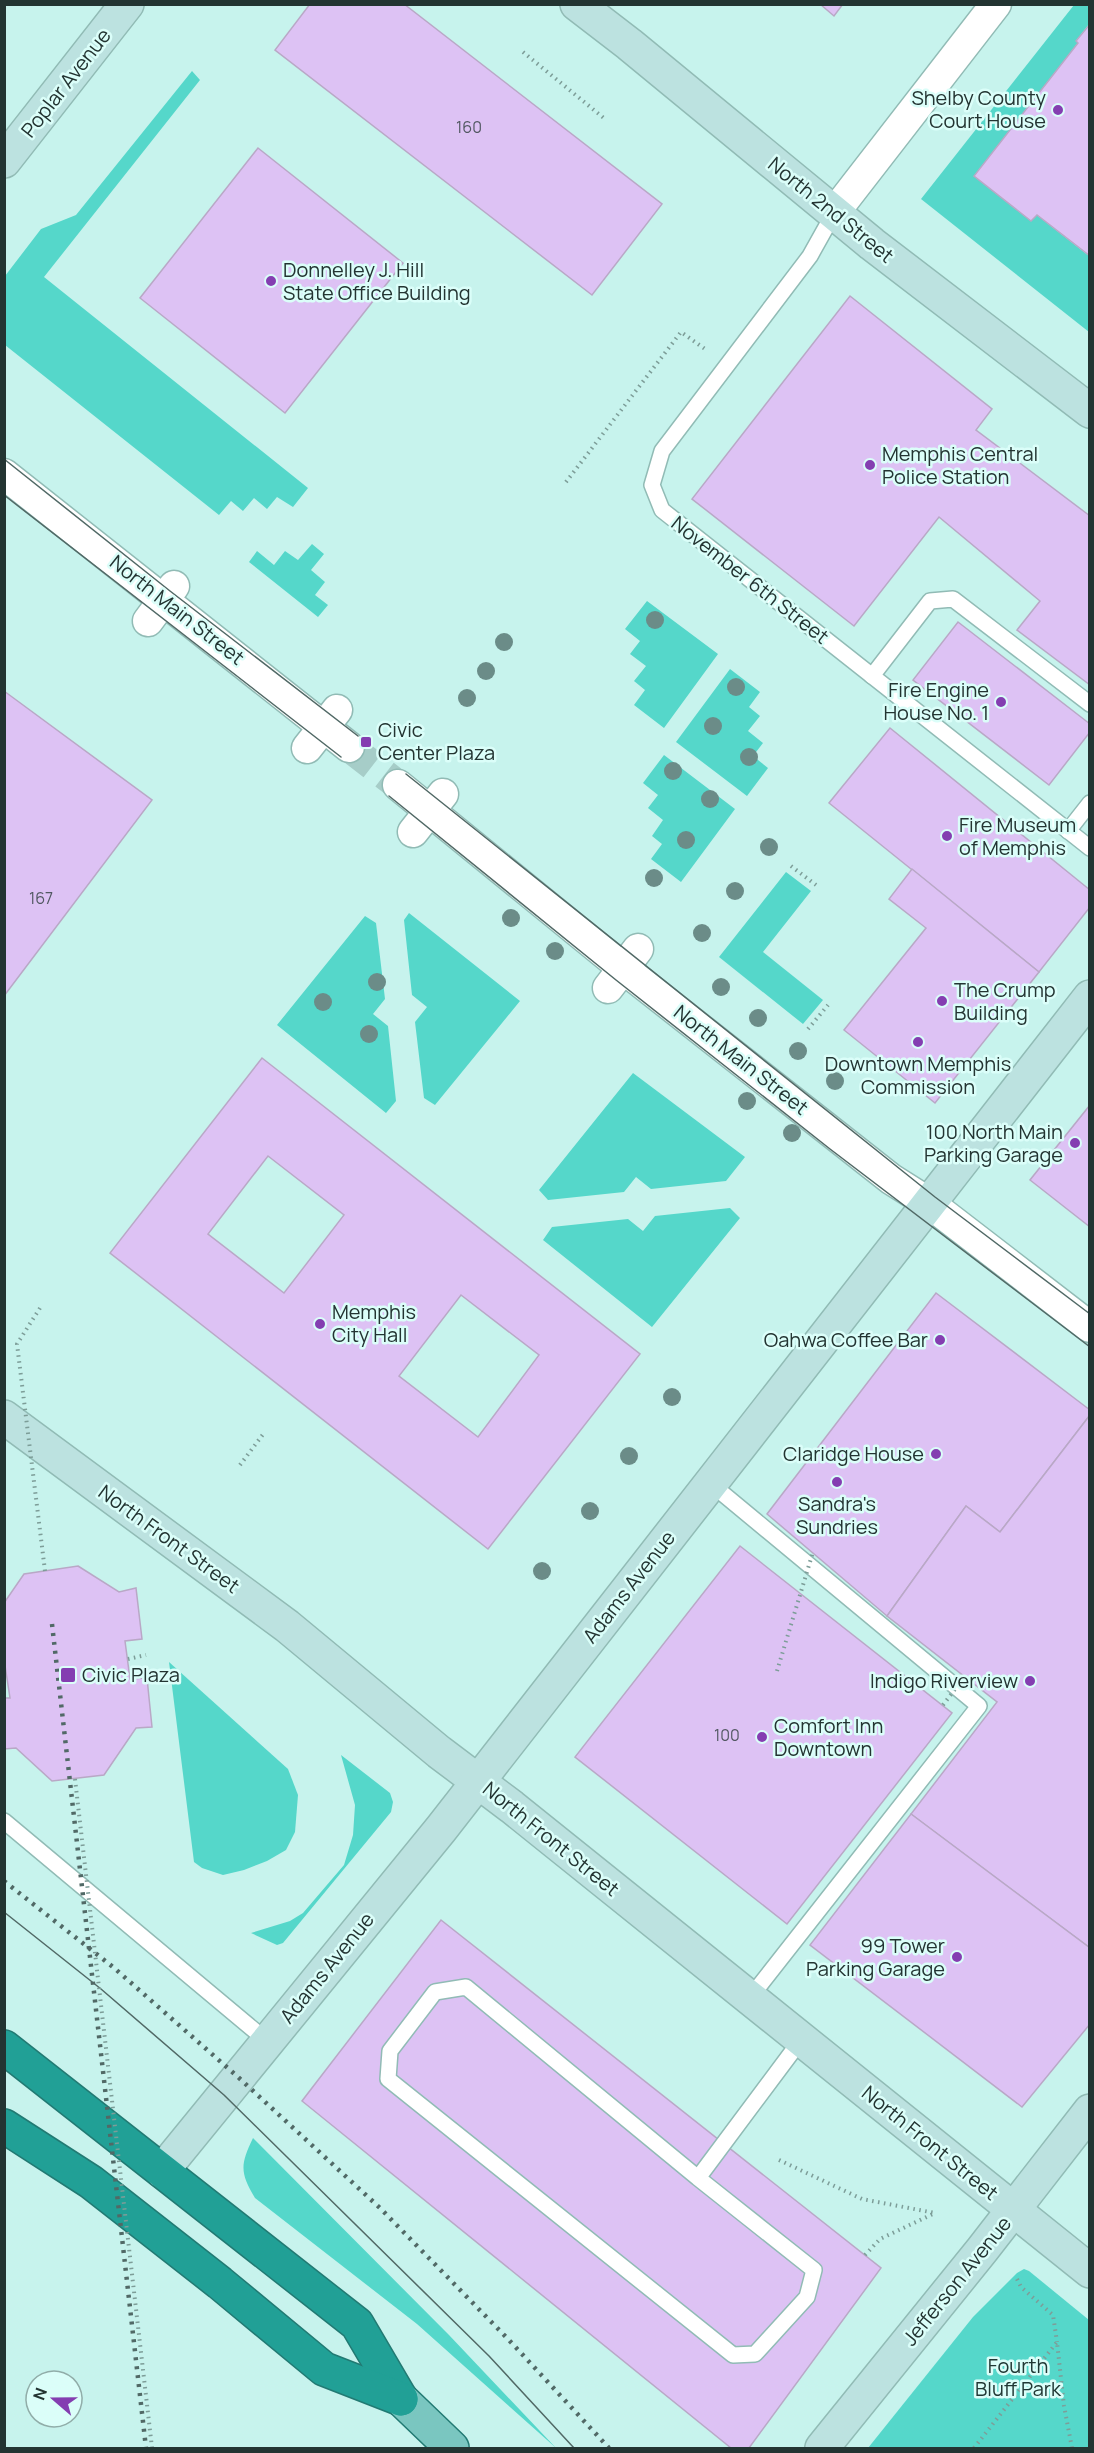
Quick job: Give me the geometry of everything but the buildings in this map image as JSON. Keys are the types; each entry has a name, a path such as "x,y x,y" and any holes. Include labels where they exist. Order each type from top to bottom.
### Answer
{"highway":[{"path":"4,2047 357,2324 401,2399"},
{"path":"4,2126 91,2181 324,2369 401,2399"}],"main road":[{"path":"401,2399 452,2448"}],"street":[{"name":"Poplar Avenue","path":"4,161 127,4"},
{"path":"834,213 996,4"},
{"name":"North 2nd Street","path":"579,5 872,244 1089,411"},
{"name":"North Main Street","path":"4,474 162,602 349,747"},
{"name":"North Main Street","path":"398,785 623,969 891,1179 929,1203 1089,1327"},
{"name":"Adams Avenue","path":"162,2171 441,1829 1089,998"},
{"name":"North Front Street","path":"4,1417 287,1626 439,1752 1089,2271"},
{"name":"Jefferson Avenue","path":"822,2448 1013,2211 1089,2111"}],"lane":[{"name":"November 6th Street","path":"834,213 810,256 662,451 652,485 662,510 1089,848"},
{"path":"872,676 930,601 953,599 1089,704"},
{"path":"1068,831 1089,803"},
{"path":"710,1483 979,1706 749,1999"},
{"path":"4,1821 267,2041"},
{"path":"466,1988 698,2178 814,2270 807,2297 755,2354 733,2355 388,2079 390,2051 435,1992 466,1988"},
{"path":"698,2178 801,2040"}],"path":[{"path":"523,52 605,119"},
{"path":"566,482 681,332 727,366"},
{"path":"791,866 816,885"},
{"path":"808,1029 828,1005"},
{"path":"40,1308 17,1344 45,1571"},
{"path":"240,1466 264,1433"},
{"path":"777,1671 813,1552"},
{"path":"128,1659 146,1655"},
{"path":"943,1705 965,1676"},
{"path":"75,1779 152,2448"},
{"path":"779,2160 862,2199 935,2213 880,2239 865,2255"},
{"path":"1017,2279 1021,2288 1053,2315 1064,2406 1072,2448"},
{"path":"974,2448 1057,2342"}],"green space":[{"path":"1074,5 1089,5 1089,24 1076,41 1078,43 974,176 1031,221 1037,215 1089,256 1089,332 921,199"},
{"path":"192,71 200,80 44,277 308,488 293,507 277,497 267,509 254,498 243,511 231,501 219,515 5,345 5,276 41,229 76,215"},
{"path":"312,544 324,554 311,570 325,582 315,595 328,605 318,617 249,562 257,551 274,565 285,551 298,560"},
{"path":"647,601 718,654 664,728 634,705 645,690 634,681 646,666 630,654 640,641 625,629"},
{"path":"730,669 760,692 749,707 760,716 748,731 763,743 753,756 768,768 747,796 676,742"},
{"path":"664,755 735,809 681,882 651,859 662,844 652,836 663,820 648,808 658,795 643,783"},
{"path":"786,872 811,891 763,952 823,1000 803,1024 719,957"},
{"path":"409,913 520,1001 435,1105 424,1098 415,1022 427,1007 412,995 404,920"},
{"path":"365,916 376,923 385,999 373,1014 388,1026 396,1101 386,1113 277,1025"},
{"path":"633,1073 745,1157 726,1181 651,1189 636,1177 624,1192 548,1200 539,1190"},
{"path":"730,1208 740,1218 652,1327 543,1240 552,1227 628,1219 643,1231 655,1216"},
{"path":"169,1662 288,1769 298,1795 295,1832 286,1850 267,1861 223,1875 202,1868 194,1862"},
{"path":"341,1755 390,1793 393,1802 391,1812 283,1943 277,1945 251,1933 290,1921 303,1913 344,1865 353,1835 355,1805"},
{"path":"253,2138 449,2335 556,2448 417,2324 255,2198 244,2175 244,2162"},
{"name":"Fourth Bluff Park","path":"1024,2269 1089,2320 1089,2448 868,2448 973,2317 1017,2273"}],"tunnel":[{"path":"349,747 398,785"}],"tram line":[{"path":"4,459 358,736"},
{"path":"4,495 341,757"},
{"path":"406,774 935,1197 1090,1314"},
{"path":"389,796 830,1149 1090,1347"},
{"path":"4,1912 101,1989 224,2095 489,2356 574,2448"}],"railway":[{"path":"52,1624 146,2448"},
{"path":"4,1881 113,1967 238,2077 380,2208 508,2339 609,2448"}],"place":[{"name":"Shelby County Court House","path":"1058,110"},
{"name":"Donnelley J. Hill State Office Building","path":"271,281"},
{"name":"Memphis Central Police Station","path":"870,465"},
{"name":"Fire Engine House No. 1","path":"1001,702"},
{"name":"Civic Center Plaza","path":"366,742"},
{"name":"Fire Museum of Memphis","path":"947,836"},
{"name":"The Crump Building","path":"942,1001"},
{"name":"Downtown Memphis Commission","path":"918,1042"},
{"name":"100 North Main Parking Garage","path":"1075,1143"},
{"name":"Memphis City Hall","path":"320,1324"},
{"name":"Oahwa Coffee Bar","path":"940,1340"},
{"name":"Claridge House","path":"936,1454"},
{"name":"Sandra's Sundries","path":"837,1482"},
{"name":"Civic Plaza","path":"68,1675"},
{"name":"Indigo Riverview","path":"1030,1681"},
{"name":"Comfort Inn Downtown","path":"762,1737"},
{"name":"99 Tower Parking Garage","path":"957,1957"}]}
